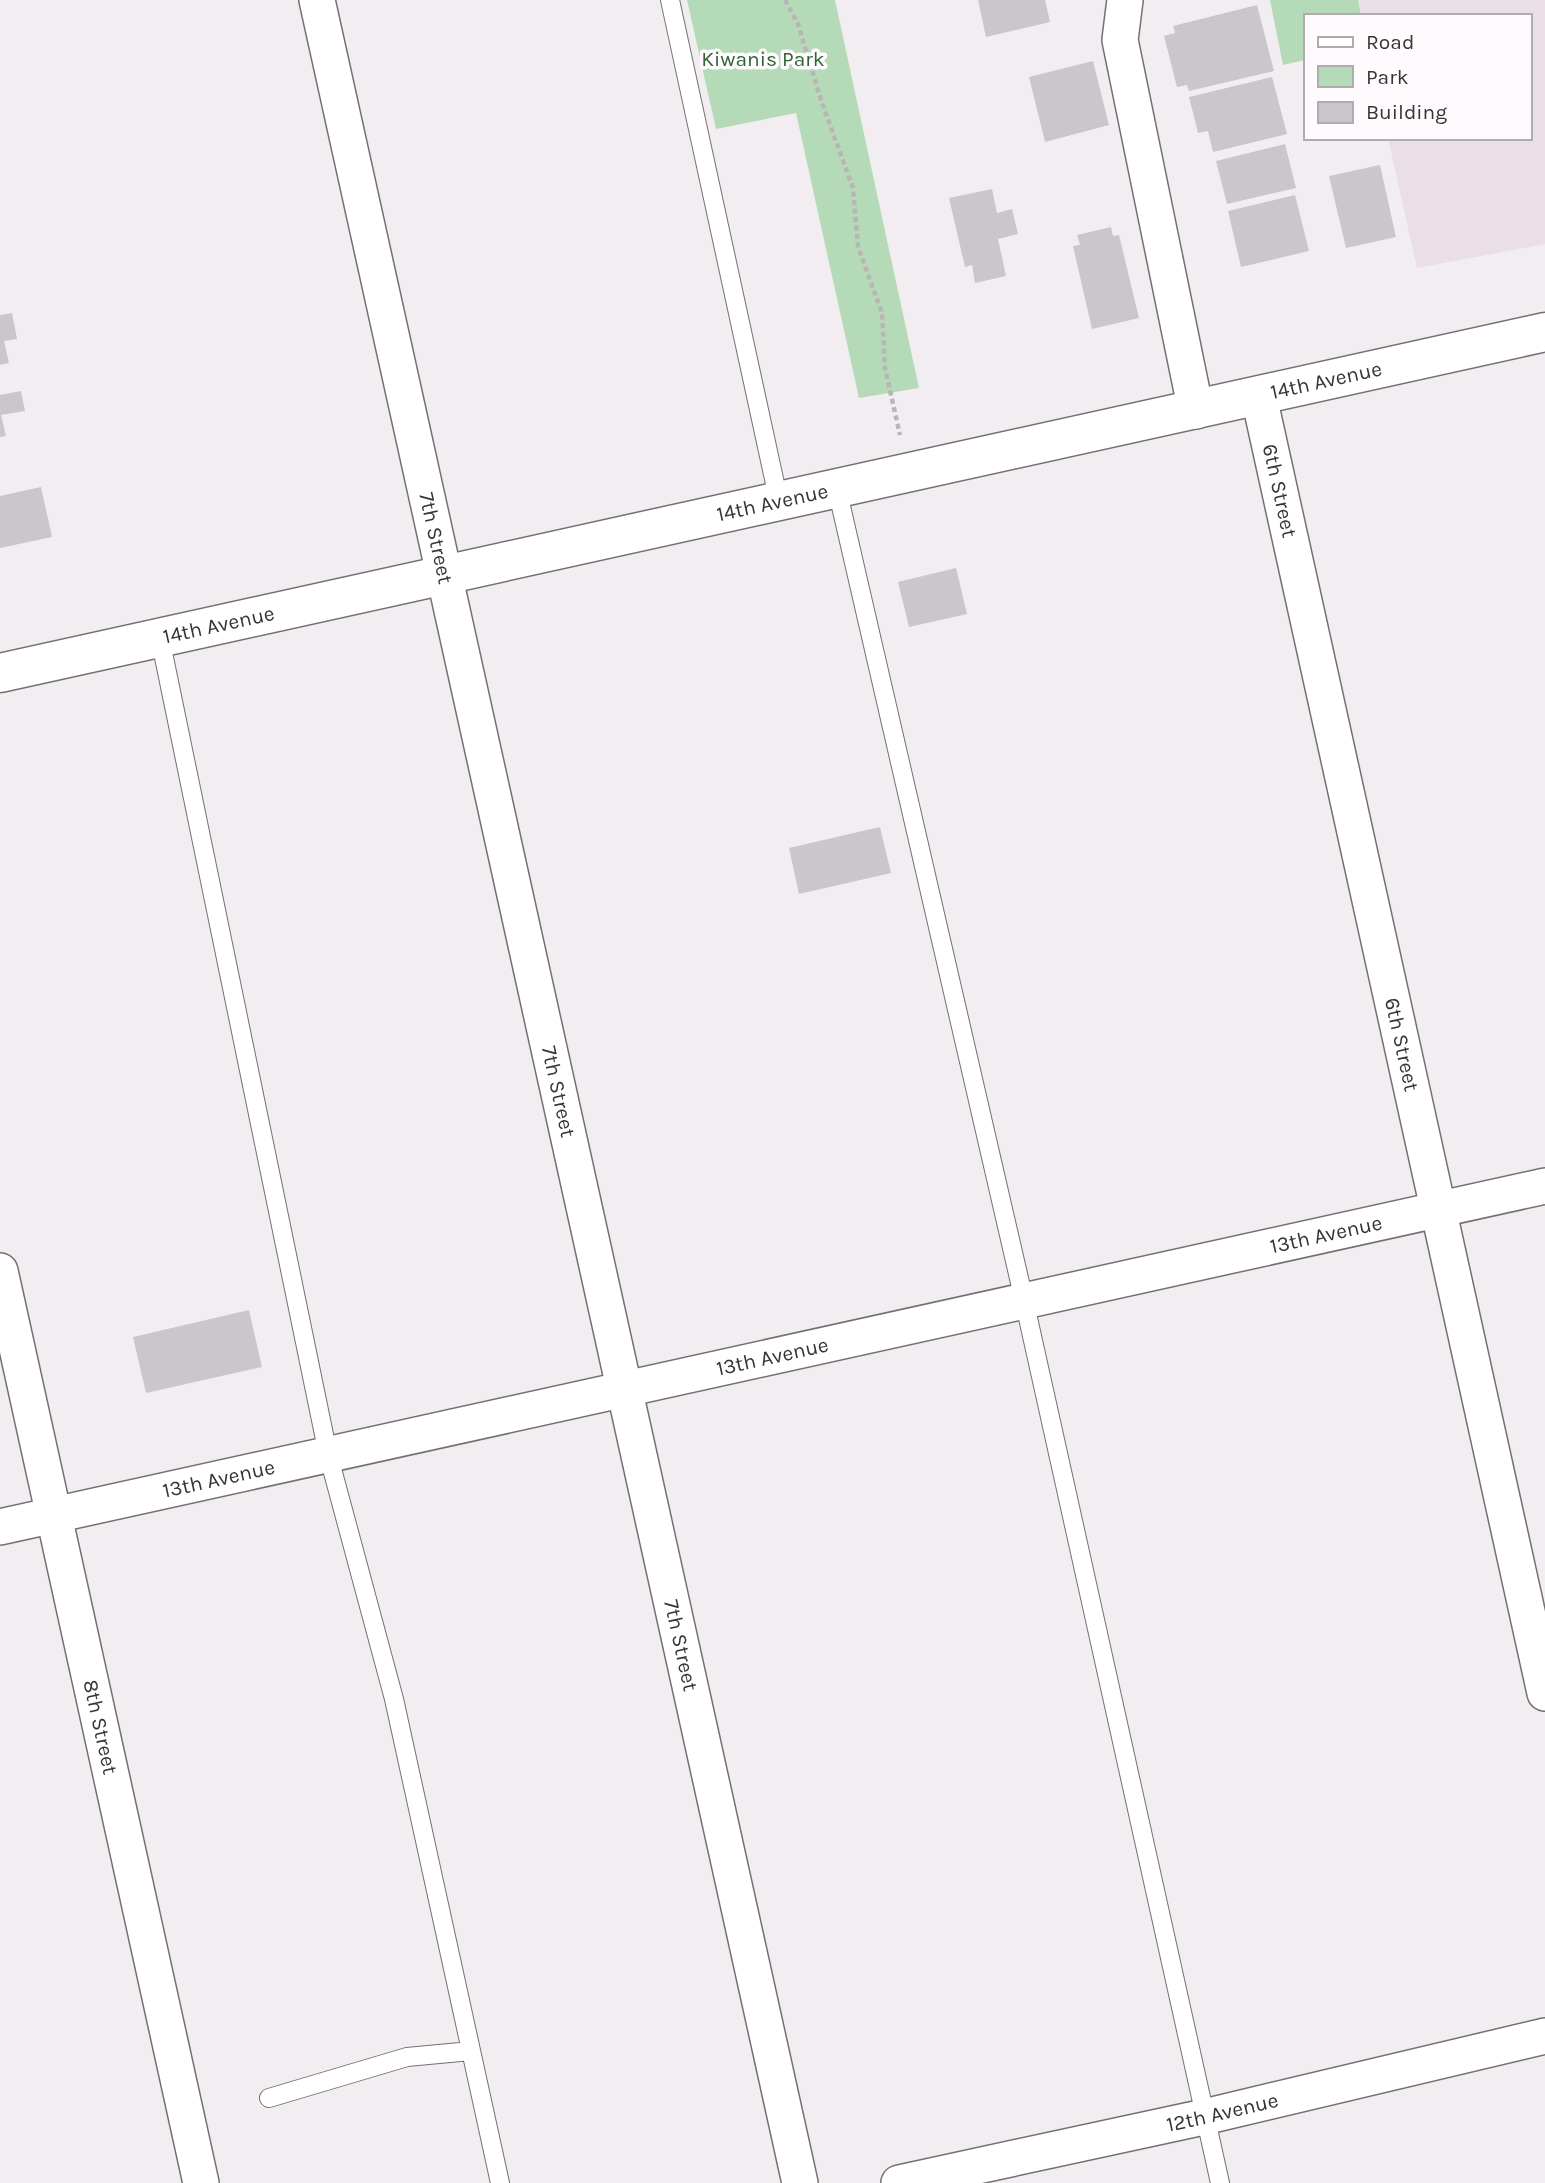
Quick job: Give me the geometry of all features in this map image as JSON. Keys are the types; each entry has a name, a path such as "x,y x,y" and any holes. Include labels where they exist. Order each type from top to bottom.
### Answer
{"street":[{"name":"7th Street","path":"317,0 622,1389 800,2183"},
{"path":"1125,0 1120,40 1196,411"},
{"name":"14th Avenue","path":"0,673 1545,332"},
{"name":"6th Street","path":"1259,397 1545,1693"},
{"name":"13th Avenue","path":"0,1527 1545,1186"},
{"name":"8th Street","path":"0,1271 201,2183"},
{"name":"12th Avenue","path":"899,2183 1204,2117 1545,2036"}],"lane":[{"path":"670,0 779,502"},
{"path":"837,489 1024,1300 1220,2183"},
{"path":"160,638 328,1454 394,1699 500,2183"},
{"path":"269,2098 407,2057 471,2051"}],"path":[{"path":"785,0 798,24 821,100 853,188 858,247 880,304 885,340 885,368 909,473"}],"shaded area":[{"path":"1358,0 1545,0 1545,244 1417,268 1388,140 1531,140 1531,14 1361,14"}],"green space":[{"name":"Kiwanis Park","path":"687,0 835,0 919,388 859,398 796,113 716,129"},
{"path":"1270,0 1358,0 1361,14 1304,14 1304,60 1283,65"}],"building":[{"path":"978,0 1045,0 1050,22 986,37"},
{"path":"1257,5 1274,71 1189,91 1187,85 1177,87 1164,36 1175,33 1173,26"},
{"path":"1093,61 1109,125 1045,142 1029,77"},
{"path":"1272,77 1287,134 1213,152 1208,131 1198,133 1189,97"},
{"path":"1285,144 1296,188 1227,204 1216,161"},
{"path":"1380,165 1396,237 1346,248 1329,176"},
{"path":"992,189 997,213 1012,209 1018,234 998,239 1006,276 975,283 972,265 965,267 949,198"},
{"path":"1295,195 1309,251 1241,267 1228,211"},
{"path":"1111,227 1113,236 1119,235 1139,318 1092,329 1073,246 1080,245 1077,235"},
{"path":"12,313 17,339 4,341 9,363 0,365 0,315"},
{"path":"21,391 25,411 1,415 6,436 0,437 0,395"},
{"path":"41,487 52,537 0,548 0,496"},
{"path":"956,568 967,614 909,627 898,582"},
{"path":"880,827 891,873 799,894 789,848"},
{"path":"249,1310 262,1367 146,1393 133,1337"}]}
